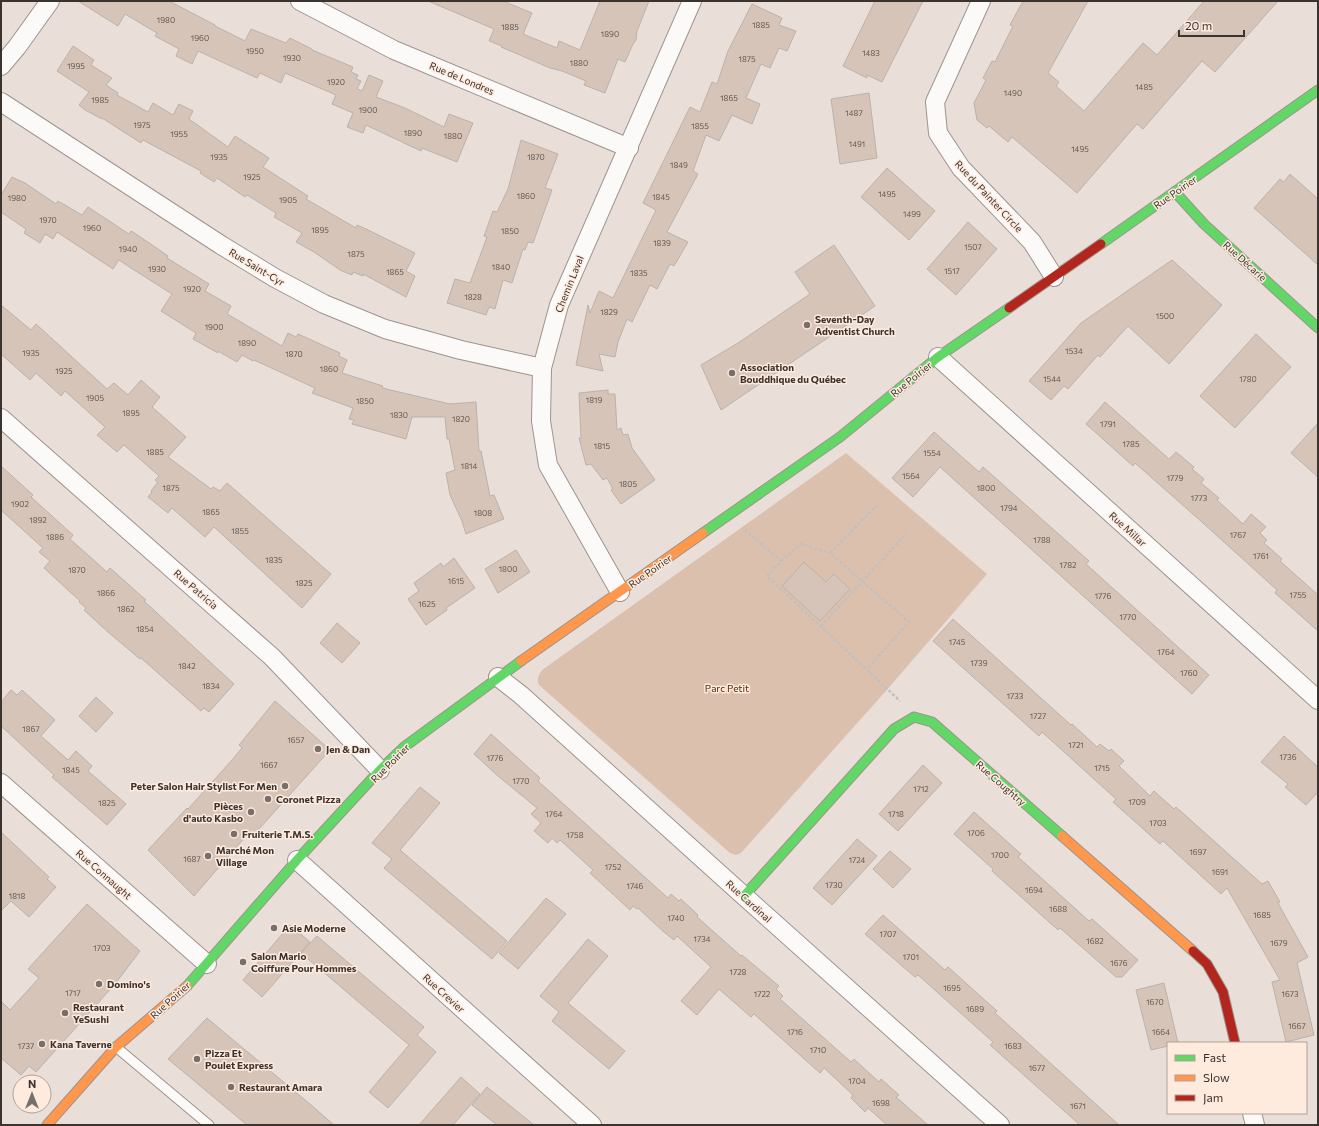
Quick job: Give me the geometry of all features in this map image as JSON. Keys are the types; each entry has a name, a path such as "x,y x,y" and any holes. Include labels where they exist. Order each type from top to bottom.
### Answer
{"street":[{"path":"1,66 17,47 50,1"},
{"name":"Rue de Londres","path":"300,1 394,50 629,148"},
{"name":"Chemin Laval","path":"620,592 548,465 541,421 542,368 559,305 629,148 692,1"},
{"name":"Rue du Painter Circle","path":"981,1 935,102 938,133 961,168 1032,242 1054,277"},
{"name":"Rue Poirier","path":"47,1125 116,1047 188,985 297,860 380,770 404,747 498,677 729,514 840,438 938,357 1175,192 1318,90"},
{"name":"Rue Saint-Cyr","path":"1,102 228,249 275,278 324,304 385,329 461,350 542,368"},
{"name":"Rue Décarie","path":"1175,192 1204,224 1318,328"},
{"name":"Rue Millar","path":"938,357 1318,700"},
{"name":"Rue Patricia","path":"1,418 272,656 380,770"},
{"name":"Rue Cardinal","path":"498,677 521,695 1000,1125"},
{"path":"744,896 894,729 914,717"},
{"name":"Rue Coughtry","path":"914,717 932,722 1207,964 1223,992 1235,1042"},
{"name":"Rue Connaught","path":"1,783 207,964"},
{"name":"Rue Crevier","path":"297,860 592,1125"},
{"path":"1252,1114 1255,1125"}],"lane":[{"path":"116,1047 209,1125"}],"path":[{"path":"830,553 876,505"},
{"path":"729,514 781,562"},
{"path":"821,626 906,533"},
{"path":"867,669 909,622 830,553 801,544 766,576 867,669 897,696 914,717"}],"green space":[{"name":"Parc Petit","path":"846,453 987,574 885,692 741,853 736,855 730,853 539,685 538,677 542,670"}],"building":[{"path":"78,1 169,1 245,41 251,29 286,43 290,38 312,50 353,67 351,72 358,75 356,79 361,81 357,89 362,91 369,75 383,81 376,97 405,108 444,127 449,114 473,123 457,162 422,148 421,151 366,125 363,133 347,127 353,113 332,104 336,95 285,73 281,83 260,73 257,78 198,51 192,64 176,56 179,49 155,36 157,33 125,14 118,26"},
{"path":"428,1 503,1 532,13 523,34 557,48 559,41 580,50 600,1 649,1 637,31 636,40 625,62 618,59 605,93 584,85 586,81 562,71 550,68 489,41 494,29"},
{"path":"875,1 923,1 882,82 867,75 867,78 843,66"},
{"path":"1023,1 1088,1 1048,73 1059,82 1056,86 1084,111 1143,43 1157,55 1204,1 1278,1 1215,72 1202,61 1143,129 1137,124 1077,193 1012,137 1008,142 989,126 987,128 977,120 974,103 986,80 983,78 992,61 995,62 1013,26 1010,25"},
{"path":"752,4 782,18 779,25 796,31 787,51 779,48 770,68 761,64 746,98 760,104 752,124 732,115 719,141 706,135 693,171 698,174 667,232 688,242 674,266 670,264 657,289 650,285 632,322 627,319 618,342 615,357 599,354 603,371 576,365 588,305 590,313 599,291 613,298 656,210 643,203 690,107 700,112 712,82 717,84 728,51"},
{"path":"73,46 94,60 91,65 112,78 106,85 118,93 117,95 148,112 153,103 173,115 179,104 193,111 189,119 228,147 235,136 269,158 263,167 308,196 306,199 356,228 357,225 415,253 406,271 415,276 406,297 363,274 363,276 353,272 352,275 340,270 314,252 296,242 302,233 274,217 276,213 247,195 245,197 217,178 214,182 200,173 201,171 143,140 141,143 102,118 85,110 79,105 89,92 57,71"},
{"path":"869,93 877,158 840,164 831,99"},
{"path":"521,140 558,154 545,188 552,190 533,243 528,242 525,250 523,249 512,283 503,280 495,309 489,307 486,315 447,303 455,279 470,283 487,237 484,236 493,211 497,212 508,189"},
{"path":"887,168 935,211 909,240 861,197"},
{"path":"1290,174 1318,199 1318,265 1254,208 1280,179 1284,182"},
{"path":"12,177 25,183 56,204 58,201 82,215 88,207 129,234 131,231 139,236 168,256 167,258 209,284 205,291 231,306 227,314 282,346 288,333 296,337 298,334 340,353 339,356 347,360 342,373 383,386 382,388 450,404 476,402 479,451 481,451 490,496 494,495 504,519 466,534 462,521 450,495 446,473 455,470 449,439 447,439 445,417 412,417 406,439 352,424 354,420 349,419 353,408 312,393 315,388 242,355 237,362 218,351 218,353 193,339 196,333 161,311 172,294 119,260 113,269 57,232 53,239 45,234 40,243 24,233 26,229 1,212 1,195"},
{"path":"968,222 997,249 956,295 927,269"},
{"name":"Seventh-Day Adventist Church","path":"834,245 875,306 721,410 701,365 738,343 810,294 795,272"},
{"path":"1172,260 1222,305 1169,364 1128,326 1100,357 1098,355 1068,389 1064,386 1051,400 1029,381 1081,323"},
{"path":"1,305 31,330 36,324 107,389 114,383 128,395 141,380 160,397 152,407 186,437 168,457 211,489 213,487 220,491 227,483 331,574 302,608 214,527 205,537 172,508 168,513 148,497 158,482 155,480 159,476 124,445 117,452 97,435 105,427 65,391 61,396 36,373 30,380 1,354"},
{"path":"1256,334 1291,367 1235,428 1200,396"},
{"path":"608,390 608,394 615,394 617,430 621,428 623,435 628,434 632,448 655,480 621,504 611,490 613,489 607,478 603,480 591,464 586,465 579,438 581,438 579,393"},
{"path":"1105,402 1169,459 1176,452 1194,467 1192,469 1204,479 1201,483 1219,498 1217,500 1243,524 1251,514 1266,527 1260,533 1267,540 1264,543 1282,559 1280,561 1318,595 1318,631 1275,593 1277,590 1203,523 1135,463 1133,466 1086,424"},
{"path":"1318,423 1318,477 1291,453"},
{"path":"934,432 979,472 983,467 1089,561 1086,564 1209,675 1192,694 940,467 913,497 892,478"},
{"path":"1,466 33,495 31,497 73,535 70,539 107,572 110,568 146,600 144,601 234,684 209,712 204,708 201,711 141,658 140,659 108,632 84,610 86,608 79,602 80,601 44,568 50,561 39,552 43,548 1,510"},
{"path":"516,550 530,572 498,593 485,569"},
{"path":"454,558 475,588 446,608 447,610 426,625 408,599 419,591 414,583 441,563 443,567"},
{"path":"804,562 826,582 834,574 850,589 820,621 782,586"},
{"path":"953,619 1097,747 1100,744 1109,751 1111,749 1124,761 1119,766 1150,796 1154,791 1174,809 1176,807 1262,884 1268,881 1280,902 1278,903 1308,957 1297,963 1314,1035 1286,1042 1272,982 1280,980 1227,888 1221,894 1163,841 1160,844 1113,802 1116,799 1042,732 1039,736 933,641"},
{"path":"337,623 360,643 342,663 320,643"},
{"path":"11,690 17,695 22,690 55,720 41,736 68,760 76,751 92,766 88,771 126,804 107,825 52,777 54,775 1,726 1,702"},
{"path":"96,697 113,713 96,732 79,716"},
{"path":"275,701 330,750 250,839 246,836 194,896 148,850 187,808 188,809 232,760 242,748 239,745"},
{"path":"491,734 540,778 538,781 668,898 671,894 679,901 681,899 698,915 697,917 741,956 742,955 779,986 776,989 783,996 780,999 851,1062 854,1059 879,1082 881,1079 899,1095 896,1097 928,1125 887,1125 868,1108 865,1112 851,1098 853,1095 824,1068 820,1073 754,1014 751,1017 719,989 697,1015 681,1001 711,967 677,936 674,940 638,908 637,909 633,906 630,910 590,873 593,870 560,840 557,843 552,838 548,843 534,831 541,823 531,814 537,808 474,754"},
{"path":"1284,736 1318,767 1318,792 1306,805 1285,787 1288,784 1261,762"},
{"path":"923,765 942,783 898,831 879,814"},
{"path":"420,787 440,803 400,850 507,941 492,959 384,868 392,859 372,843"},
{"path":"974,812 1021,854 1018,857 1089,921 1092,919 1138,960 1122,977 1116,977 1060,928 1058,930 992,871 993,869 954,834"},
{"path":"1,832 49,877 47,879 56,887 29,917 11,901 1,911"},
{"path":"857,839 877,856 832,905 813,888"},
{"path":"890,851 911,869 893,888 873,869"},
{"path":"546,898 566,914 518,969 499,953"},
{"path":"87,904 140,951 115,984 36,1072 29,1066 22,1074 20,1074 1,1058 1,1001 10,1010 39,978 28,969"},
{"path":"883,915 945,970 948,967 997,1011 995,1013 1119,1125 1080,1125 990,1045 993,1042 918,975 915,977 865,934"},
{"path":"290,925 310,942 262,997 243,980"},
{"path":"317,936 424,1027 417,1035 436,1052 388,1108 369,1092 409,1045 301,953"},
{"path":"588,939 608,956 568,1003 625,1051 609,1069 552,1021 559,1012 540,996"},
{"path":"1164,983 1178,1042 1167,1042 1167,1046 1151,1050 1136,990"},
{"path":"207,1018 334,1125 247,1125 168,1059"},
{"path":"461,1077 480,1094 453,1125 419,1125"},
{"path":"487,1087 534,1125 497,1125 472,1105"}],"traffic: fast":[{"path":"1101,244 1318,90"},
{"path":"1175,192 1204,224 1318,328"},
{"path":"703,533 840,437 938,357 1009,308"},
{"path":"187,986 297,860 380,770 404,747 521,661"},
{"path":"744,896 894,729 914,717 932,722 1062,836"}],"traffic: slow":[{"path":"521,661 703,533"},
{"path":"1062,836 1193,951"},
{"path":"47,1125 116,1047 187,986"}],"traffic: jam":[{"path":"1009,308 1101,244"},
{"path":"1193,951 1207,964 1223,992 1235,1042"}],"place":[{"name":"Seventh-Day Adventist Church","path":"807,325"},
{"name":"Association Bouddhique du Québec","path":"732,373"},
{"name":"Jen & Dan","path":"318,749"},
{"name":"Peter Salon Hair Stylist For Men","path":"285,786"},
{"name":"Coronet Pizza","path":"268,799"},
{"name":"Pièces d'auto Kasbo","path":"251,812"},
{"name":"Fruiterie T.M.S.","path":"234,834"},
{"name":"Marché Mon Village","path":"208,856"},
{"name":"Asie Moderne","path":"274,928"},
{"name":"Salon Mario Coiffure Pour Hommes","path":"243,962"},
{"name":"Domino's","path":"99,984"},
{"name":"Restaurant YeSushi","path":"65,1013"},
{"name":"Kana Taverne","path":"42,1044"},
{"name":"Pizza Et Poulet Express","path":"197,1059"},
{"name":"Restaurant Amara","path":"231,1087"}]}
